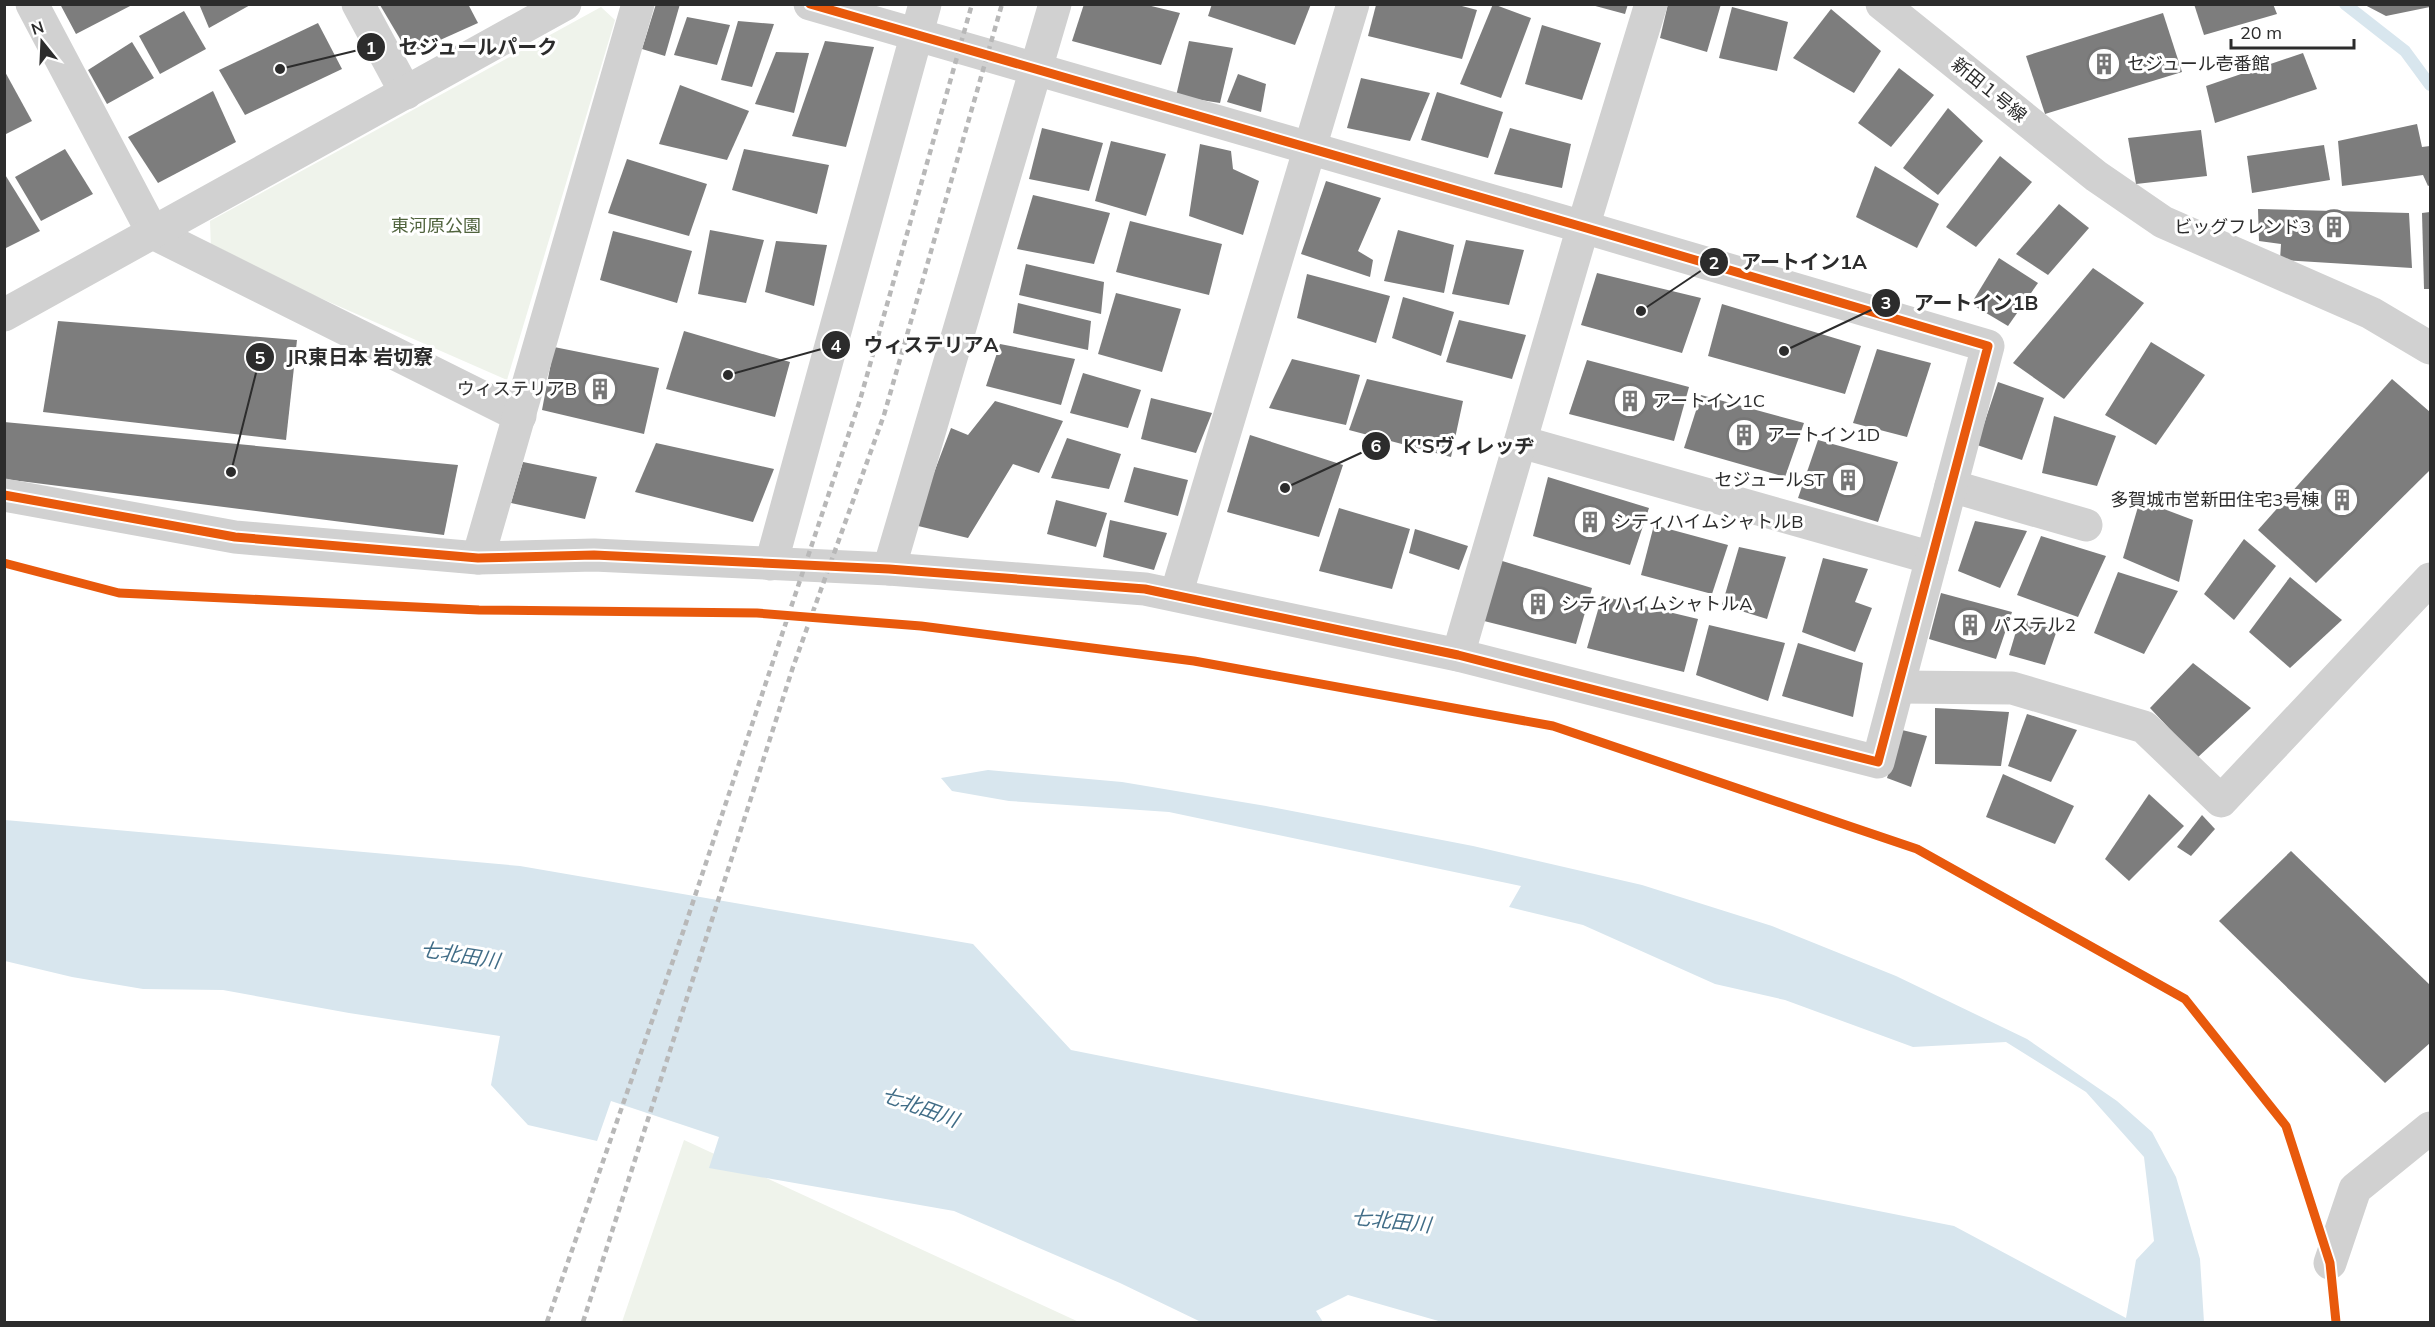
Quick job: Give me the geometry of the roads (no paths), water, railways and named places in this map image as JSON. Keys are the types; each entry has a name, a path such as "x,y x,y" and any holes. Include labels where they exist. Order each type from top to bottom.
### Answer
{"street":[{"path":"32,4 153,232 519,416"},
{"path":"358,4 406,93"},
{"path":"4,315 565,4"},
{"path":"478,558 638,4"},
{"path":"4,495 235,537 478,558 594,555 889,569 1145,589 1458,655 1878,762 1988,346 810,4"},
{"path":"771,564 925,4"},
{"path":"889,569 1055,4"},
{"path":"1176,595 1353,4"},
{"path":"1458,655 1583,227 1651,4"},
{"name":"新田１号線","path":"1882,4 2096,176 2163,222 2371,313 2430,348"},
{"path":"1521,442 1932,558"},
{"path":"1951,486 2086,525"},
{"path":"1898,687 2012,688 2144,726 2221,801 2430,579"},
{"path":"2330,1263 2355,1190 2430,1128"}],"water":[{"name":"七北田川","path":"988,770 1122,782 1266,806 1473,846 1642,885 1772,926 1896,976 2027,1039 2117,1101 2152,1132 2176,1177 2200,1259 2204,1322 1442,1322 1348,1295 1316,1311 1323,1322 1201,1322 1120,1283 954,1211 709,1168 719,1137 611,1101 597,1141 528,1125 491,1085 500,1036 349,1013 223,990 143,989 72,977 5,961 5,820 520,866 973,944 1071,1050 1954,1226 2126,1318 2136,1260 2154,1241 2144,1157 2086,1092 2006,1042 1913,1047 1785,1000 1715,984 1583,925 1509,907 1521,886 1169,812 1009,801 952,791 941,778"}],"waterway":[{"path":"2345,4 2405,51 2430,85"}],"railway":[{"path":"547,1322 683,932 860,400 972,4"},
{"path":"583,1322 793,667 884,415 1002,4"}],"place":[{"name":"セジュール壱番館","path":"2104,64"},
{"name":"セジュールパーク","path":"280,69"},
{"name":"ビッグフレンド3","path":"2334,227"},
{"name":"アートイン1A","path":"1641,311"},
{"name":"アートイン1B","path":"1784,351"},
{"name":"ウィステリアA","path":"728,375"},
{"name":"ウィステリアB","path":"600,389"},
{"name":"アートイン1C","path":"1630,401"},
{"name":"アートイン1D","path":"1744,435"},
{"name":"JR東日本 岩切寮","path":"231,472"},
{"name":"セジュールST","path":"1848,480"},
{"name":"K'Sヴィレッヂ","path":"1285,488"},
{"name":"多賀城市営新田住宅3号棟","path":"2342,500"},
{"name":"シティハイムシャトルB","path":"1590,522"},
{"name":"シティハイムシャトルA","path":"1538,604"},
{"name":"パステル2","path":"1970,625"}],"park label":[{"name":"東河原公園","path":"436,226"}]}
